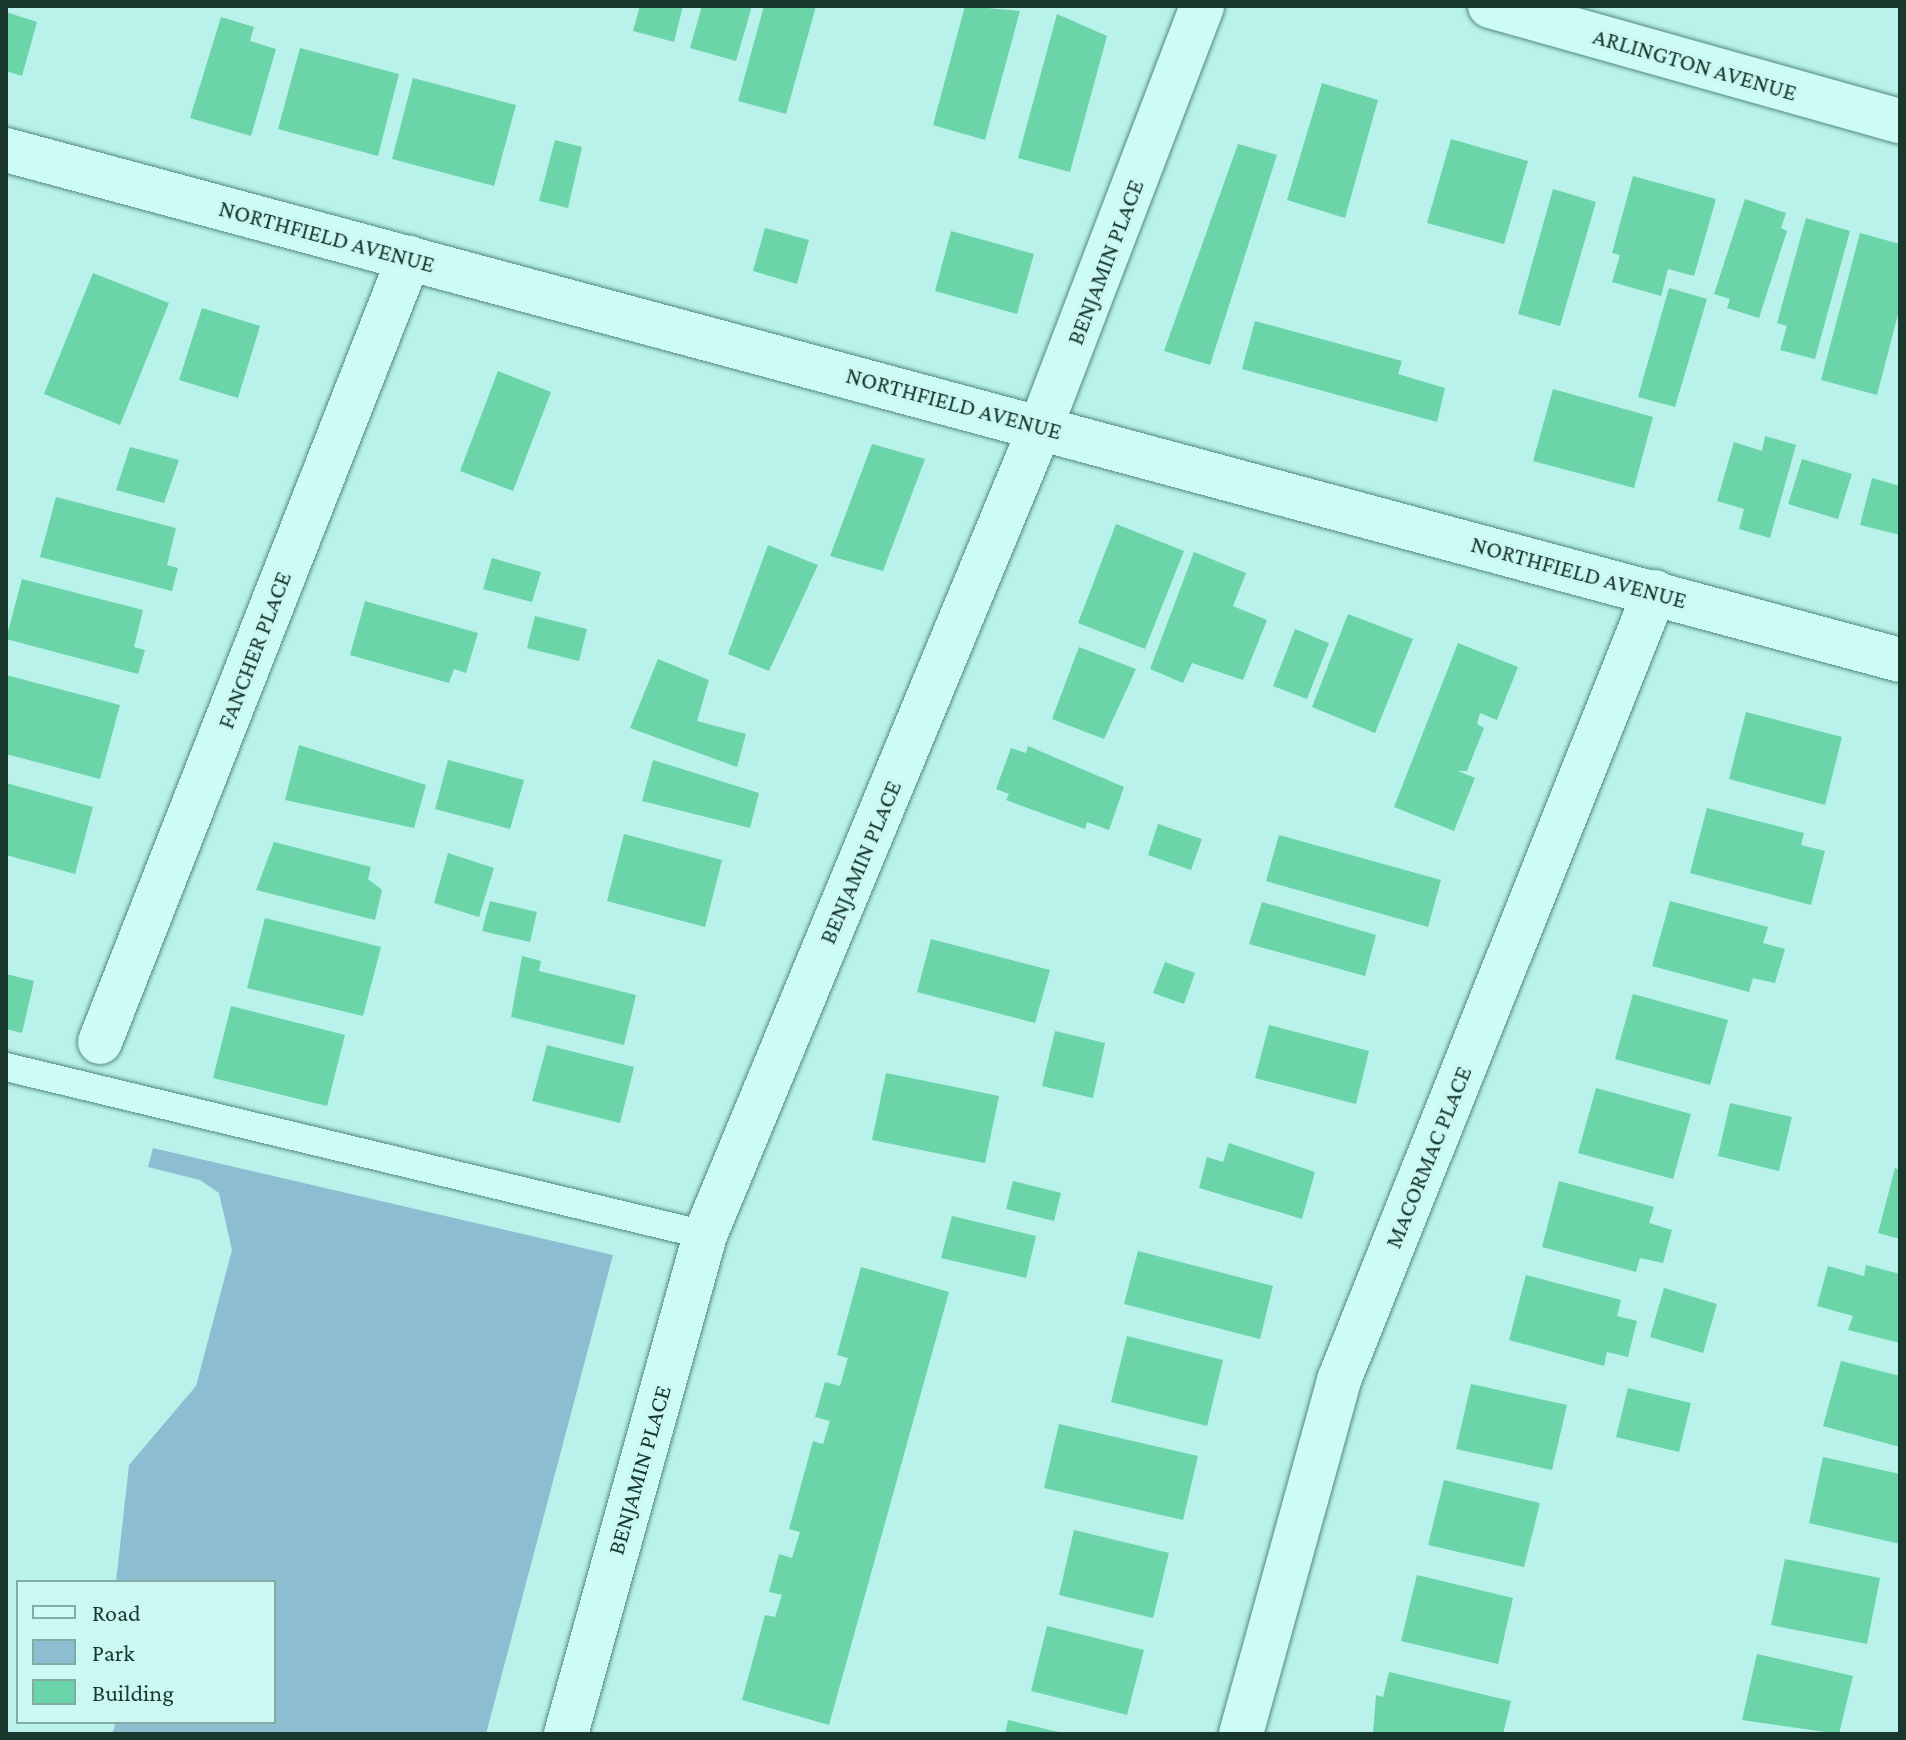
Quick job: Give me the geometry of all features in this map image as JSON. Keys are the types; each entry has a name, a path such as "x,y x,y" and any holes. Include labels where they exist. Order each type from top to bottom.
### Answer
{"street":[{"name":"BENJAMIN PLACE","path":"566,1734 705,1235 1041,426 1202,6"},
{"name":"ARLINGTON AVENUE","path":"1490,6 1900,121"},
{"name":"NORTHFIELD AVENUE","path":"6,150 1041,426 1900,660"},
{"name":"FANCHER PLACE","path":"100,1042 409,258"},
{"name":"MACORMAC PLACE","path":"1241,1734 1339,1380 1655,592"}],"lane":[{"path":"6,1067 705,1235"}],"green space":[{"path":"153,1148 613,1255 486,1734 112,1734 115,1724 276,1724 276,1580 116,1580 129,1465 196,1386 232,1250 219,1193 200,1180 148,1167"}],"building":[{"path":"640,6 683,6 674,42 633,31"},
{"path":"702,6 752,6 736,61 690,48"},
{"path":"764,6 816,6 786,114 738,101"},
{"path":"965,6 1020,11 985,140 933,125"},
{"path":"6,12 37,22 22,76 6,71"},
{"path":"1057,14 1107,36 1070,172 1018,158"},
{"path":"221,17 254,27 250,41 276,49 251,136 190,118"},
{"path":"300,48 399,74 378,156 278,129"},
{"path":"413,78 516,105 494,186 392,159"},
{"path":"1322,83 1378,100 1345,218 1287,200"},
{"path":"1451,139 1528,161 1504,244 1427,223"},
{"path":"555,140 582,147 568,208 539,201"},
{"path":"1238,144 1277,155 1210,365 1164,351"},
{"path":"1633,176 1716,199 1694,276 1668,269 1661,296 1612,282 1620,255 1612,253"},
{"path":"1553,189 1596,202 1560,326 1518,314"},
{"path":"1745,199 1786,213 1781,228 1787,231 1759,318 1727,308 1730,299 1714,294"},
{"path":"1806,218 1850,231 1815,359 1780,350 1787,326 1777,323"},
{"path":"765,228 809,240 797,284 753,271"},
{"path":"951,231 1034,254 1017,314 935,291"},
{"path":"1860,233 1900,244 1900,307 1877,395 1821,380"},
{"path":"93,273 169,303 120,425 44,394"},
{"path":"1669,288 1707,299 1675,407 1638,397"},
{"path":"202,308 260,326 238,398 179,380"},
{"path":"1255,321 1402,361 1398,374 1445,388 1437,422 1242,369"},
{"path":"498,371 551,392 513,491 460,471"},
{"path":"1553,389 1653,417 1634,488 1533,461"},
{"path":"1765,436 1796,445 1770,538 1739,529 1744,509 1717,501 1734,442 1762,451"},
{"path":"872,444 925,459 883,571 830,556"},
{"path":"130,447 179,460 164,503 116,490"},
{"path":"1802,459 1852,474 1838,519 1788,504"},
{"path":"1872,478 1900,486 1900,535 1860,525"},
{"path":"56,497 176,528 167,565 178,568 172,591 40,557"},
{"path":"1116,524 1184,551 1145,649 1078,623"},
{"path":"768,545 818,565 769,671 728,654"},
{"path":"1194,552 1246,573 1233,606 1267,620 1243,680 1192,663 1183,683 1150,669"},
{"path":"492,558 541,572 532,602 483,589"},
{"path":"22,579 143,610 134,647 145,650 138,674 6,639"},
{"path":"365,601 478,633 466,673 454,669 449,683 350,655"},
{"path":"1348,614 1413,639 1375,733 1312,707"},
{"path":"535,616 587,629 579,661 527,648"},
{"path":"1295,629 1329,643 1307,699 1273,686"},
{"path":"1458,643 1518,667 1497,720 1480,713 1477,724 1484,728 1467,771 1458,771 1475,778 1454,831 1394,807"},
{"path":"1079,647 1136,669 1104,739 1052,719"},
{"path":"658,659 709,680 697,721 746,734 737,767 630,728"},
{"path":"6,675 120,705 100,779 6,754"},
{"path":"1746,712 1842,737 1825,805 1729,779"},
{"path":"299,745 426,785 414,828 285,800"},
{"path":"1028,746 1124,787 1109,830 1087,822 1085,829 1006,800 1009,794 996,789 1011,748 1026,753"},
{"path":"448,760 524,780 510,829 435,809"},
{"path":"653,760 759,793 750,828 642,801"},
{"path":"6,783 93,807 75,874 6,855"},
{"path":"1707,808 1804,833 1801,845 1825,851 1811,905 1690,873"},
{"path":"1158,824 1202,839 1191,870 1148,855"},
{"path":"624,834 722,860 705,927 607,901"},
{"path":"1279,835 1441,880 1428,927 1266,881"},
{"path":"274,842 371,867 368,879 382,890 375,920 256,890"},
{"path":"448,853 494,868 479,917 434,903"},
{"path":"490,901 537,912 530,942 482,931"},
{"path":"1670,901 1768,927 1763,943 1785,949 1775,983 1753,978 1749,992 1652,966"},
{"path":"1262,902 1376,935 1365,976 1249,944"},
{"path":"265,918 381,947 363,1016 247,988"},
{"path":"931,939 1050,970 1035,1023 917,992"},
{"path":"522,956 541,961 539,971 636,995 624,1045 511,1017"},
{"path":"1165,962 1195,973 1184,1004 1153,993"},
{"path":"6,974 34,981 22,1033 6,1029"},
{"path":"1633,994 1728,1020 1710,1085 1615,1059"},
{"path":"231,1006 345,1035 327,1106 213,1078"},
{"path":"1269,1025 1369,1051 1356,1104 1255,1078"},
{"path":"1055,1031 1105,1043 1093,1098 1042,1086"},
{"path":"547,1045 634,1067 620,1123 532,1101"},
{"path":"886,1073 999,1096 985,1163 872,1140"},
{"path":"1596,1088 1691,1114 1673,1179 1578,1153"},
{"path":"1730,1103 1792,1117 1779,1171 1718,1156"},
{"path":"1229,1143 1315,1172 1302,1219 1199,1188 1207,1157 1223,1162"},
{"path":"1895,1168 1900,1170 1900,1239 1878,1233"},
{"path":"1013,1181 1061,1193 1054,1221 1006,1209"},
{"path":"1559,1181 1654,1207 1649,1223 1672,1230 1663,1263 1640,1258 1636,1272 1542,1247"},
{"path":"952,1216 1036,1236 1026,1278 941,1258"},
{"path":"1138,1251 1273,1286 1260,1339 1124,1304"},
{"path":"1866,1265 1900,1274 1900,1343 1848,1330 1853,1316 1817,1306 1828,1266 1864,1276"},
{"path":"861,1267 949,1292 829,1725 742,1700 765,1615 775,1617 782,1595 769,1592 779,1554 792,1558 800,1532 789,1529 813,1441 823,1444 830,1421 815,1417 825,1382 840,1386 848,1358 837,1355"},
{"path":"1526,1275 1621,1300 1617,1316 1637,1321 1628,1357 1607,1352 1604,1366 1509,1340"},
{"path":"1664,1288 1717,1304 1703,1353 1650,1337"},
{"path":"1127,1336 1223,1360 1207,1426 1111,1402"},
{"path":"1841,1361 1900,1376 1900,1447 1823,1426"},
{"path":"1471,1384 1567,1405 1552,1470 1456,1449"},
{"path":"1628,1388 1691,1403 1679,1452 1616,1437"},
{"path":"1059,1424 1198,1456 1183,1520 1044,1488"},
{"path":"1823,1457 1900,1474 1900,1544 1809,1523"},
{"path":"1444,1480 1540,1503 1524,1567 1428,1545"},
{"path":"1074,1530 1169,1553 1153,1618 1059,1595"},
{"path":"1785,1559 1880,1578 1867,1644 1771,1625"},
{"path":"1417,1575 1513,1598 1498,1664 1401,1641"},
{"path":"1047,1626 1144,1650 1127,1715 1031,1691"},
{"path":"1757,1654 1853,1676 1839,1734 1742,1720"},
{"path":"1389,1672 1511,1701 1503,1734 1373,1734 1376,1695 1383,1697"},
{"path":"1008,1720 1063,1733 1063,1734 1005,1734"}]}
